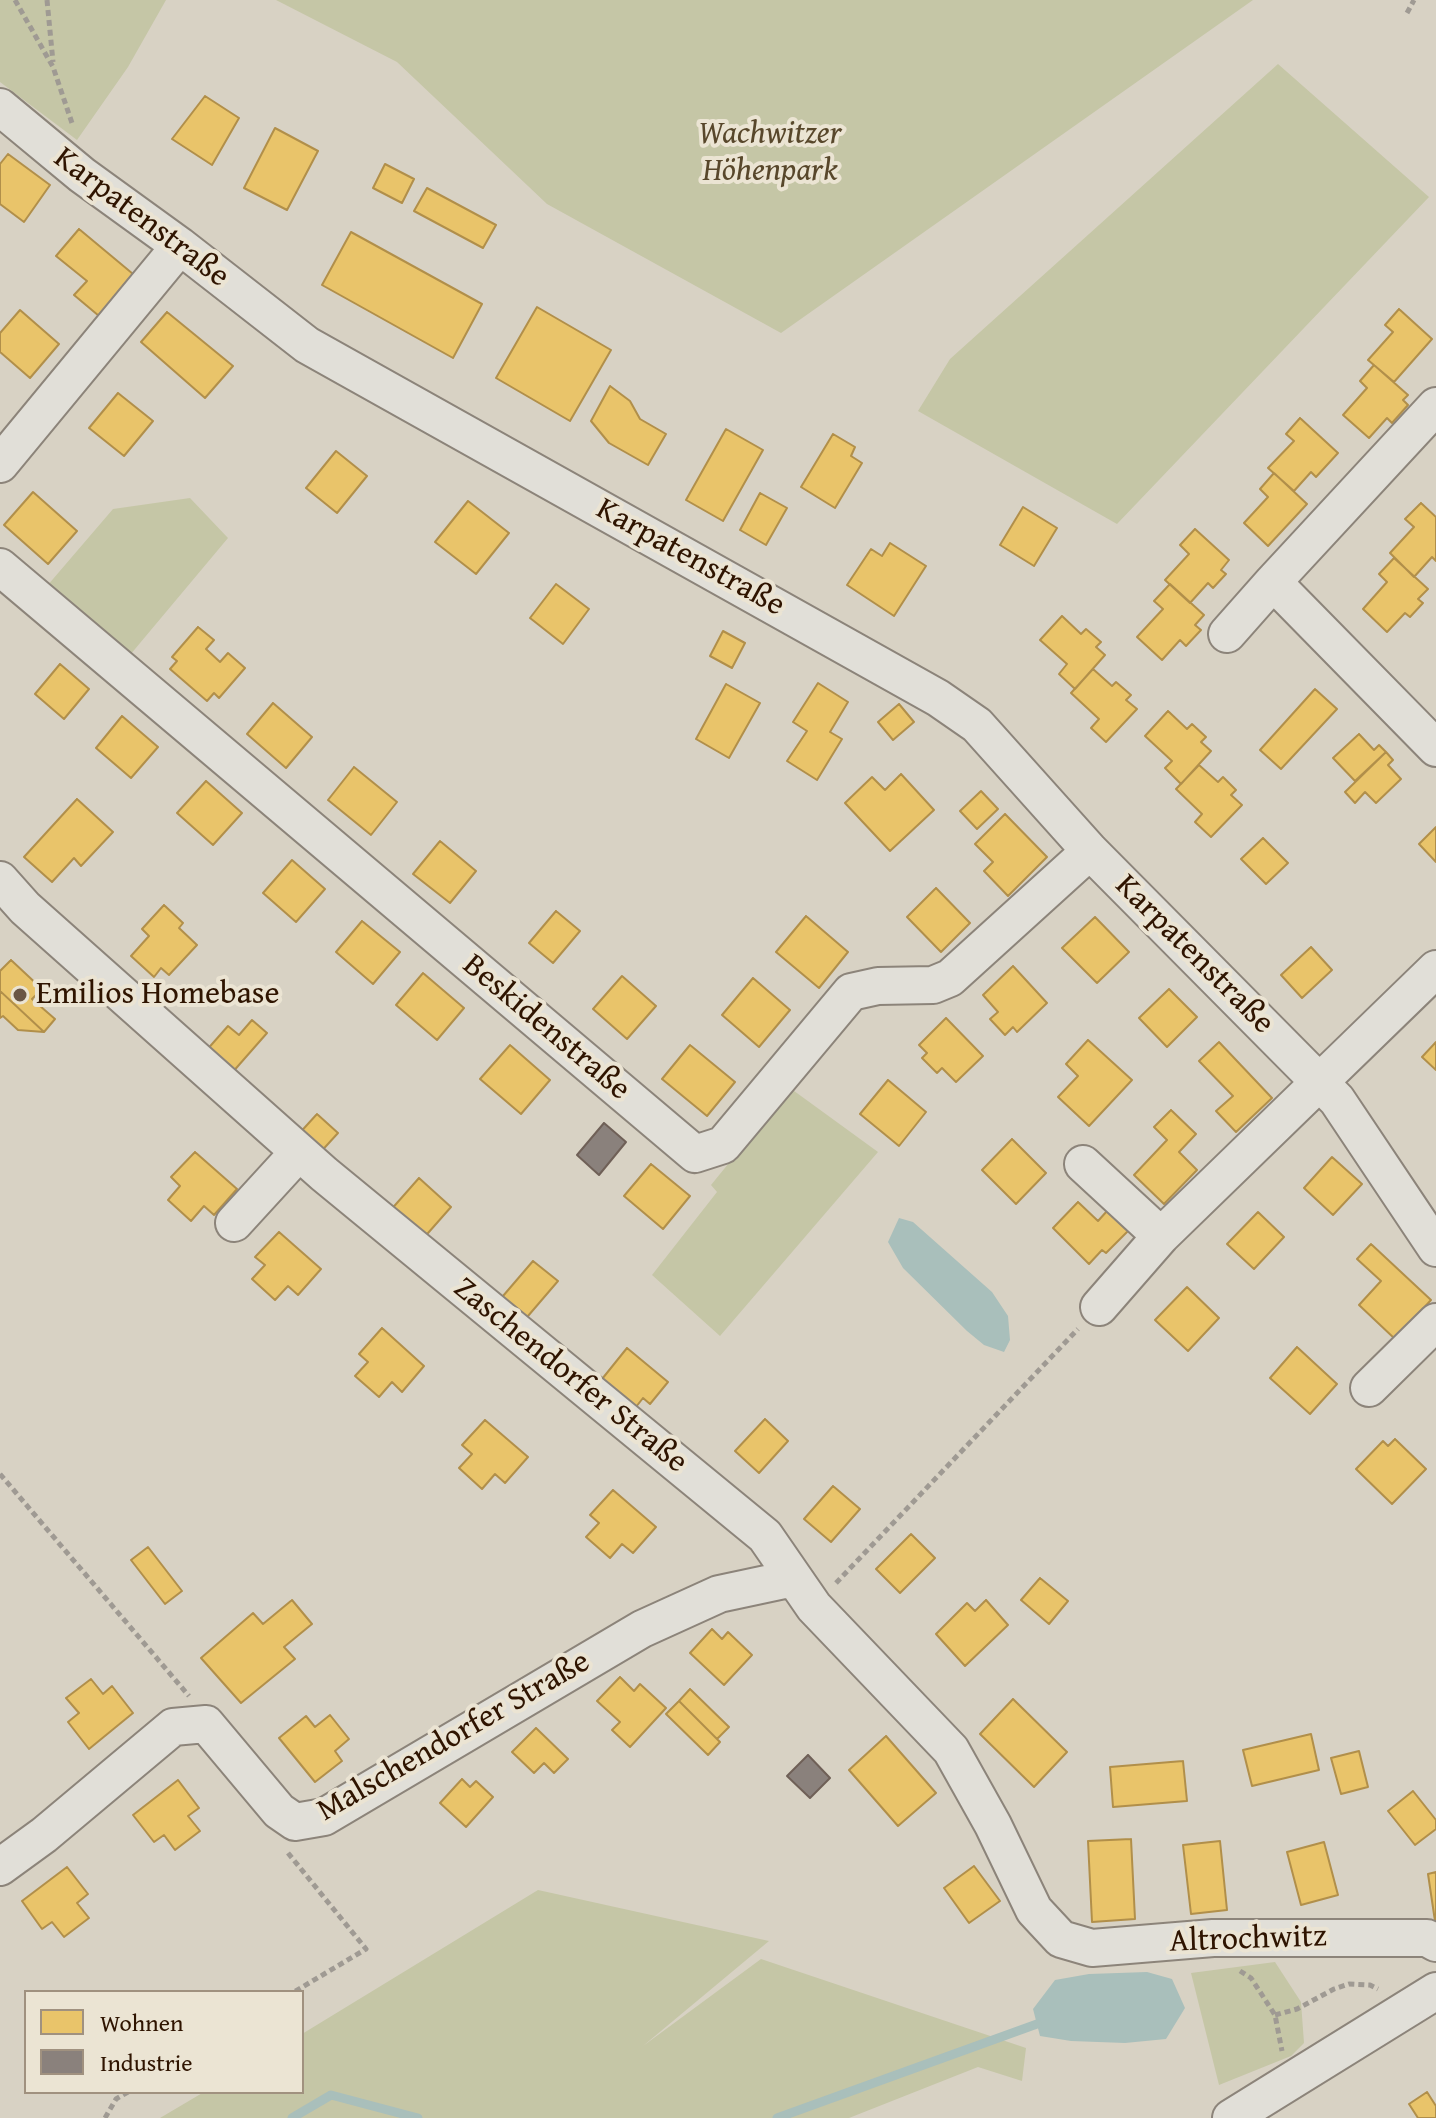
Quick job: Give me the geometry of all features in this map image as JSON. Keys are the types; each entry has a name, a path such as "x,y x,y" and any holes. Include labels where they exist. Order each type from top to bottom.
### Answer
{"street":[{"name":"Karpatenstraße","path":"0,107 72,167 307,345 938,698 977,725 1090,851 1337,1100 1436,1248"},
{"path":"0,464 180,246"},
{"path":"1227,634 1436,406"},
{"name":"Beskidenstraße","path":"0,567 695,1154 723,1145 851,992 878,986 933,985 950,978 1090,851"},
{"path":"1273,582 1436,748"},
{"name":"Zaschendorfer Straße","path":"0,880 12,916 765,1536 804,1592 951,1750 993,1825 1034,1910 1061,1939"},
{"path":"1099,1307 1161,1236 1436,969"},
{"path":"234,1223 299,1152"},
{"path":"1083,1164 1161,1236"},
{"path":"1369,1388 1436,1322"},
{"name":"Malschendorfer Straße","path":"206,1724 279,1811 295,1822 324,1817 642,1629 719,1594 804,1592"},
{"path":"0,1867 44,1835 173,1727 206,1724"},
{"name":"Altrochwitz","path":"1061,1939 1092,1948 1213,1938 1427,1938 1436,1943"},
{"path":"1231,2118 1436,1991"}],"path":[{"path":"15,0 53,67 77,140 72,167"},
{"path":"47,0 53,67"},
{"path":"1407,13 1414,0"},
{"path":"804,1592 1099,1307"},
{"path":"0,1474 188,1693 206,1724"},
{"path":"295,1822 286,1851 366,1949 297,1990"},
{"path":"1213,1938 1223,1960 1251,1978 1275,2015 1288,2083"},
{"path":"1275,2015 1297,2009 1349,1984 1370,1985 1383,1991 1402,2012"},
{"path":"105,2118 116,2099 125,2094"}],"green space":[{"path":"0,0 166,0 128,67 77,140 0,82"},
{"name":"Wachwitzer Höhenpark","path":"276,0 1253,0 781,333 547,204 397,62"},
{"path":"1278,64 1429,197 1117,524 918,411 950,359"},
{"path":"190,498 228,538 130,655 47,586 113,509"},
{"path":"790,1088 878,1152 720,1336 652,1275 717,1192 711,1185"},
{"path":"538,1890 769,1941 643,2046 761,1959 1026,2048 1022,2081 978,2067 849,2118 160,2118 201,2094 304,2094 304,2033"},
{"path":"1275,1962 1301,2002 1304,2043 1291,2056 1219,2085 1191,1973"}],"water":[{"path":"899,1218 913,1222 992,1292 1008,1316 1010,1340 1004,1352 984,1345 967,1331 903,1268 888,1242"},
{"path":"1147,1972 1172,1979 1185,2008 1166,2039 1125,2043 1071,2041 1040,2036 1033,2009 1055,1980 1089,1974"}],"building: Wohnen":[{"path":"205,96 239,118 212,165 172,139"},
{"path":"275,128 318,151 287,210 244,188"},
{"path":"8,154 50,185 24,222 0,204 0,164"},
{"path":"385,164 414,179 402,203 373,188"},
{"path":"427,188 496,225 483,248 414,211"},
{"path":"79,229 133,274 99,316 74,295 87,281 56,256"},
{"path":"351,232 482,304 453,358 322,285"},
{"path":"537,307 611,350 570,421 496,378"},
{"path":"1399,309 1432,339 1394,382 1368,360 1393,332 1385,325"},
{"path":"20,310 59,344 30,378 0,352 0,333"},
{"path":"167,312 233,366 205,398 141,342"},
{"path":"1374,365 1408,395 1403,400 1408,405 1392,423 1387,418 1369,438 1343,415 1367,388 1360,381"},
{"path":"610,386 630,401 640,419 666,434 648,465 609,443 591,421"},
{"path":"118,393 153,421 124,456 89,428"},
{"path":"1300,418 1338,453 1316,477 1311,472 1294,491 1268,468 1294,441 1286,434"},
{"path":"726,429 763,450 723,521 686,500"},
{"path":"833,434 855,447 851,456 862,463 835,508 801,487"},
{"path":"336,451 367,476 337,513 306,488"},
{"path":"1274,473 1307,504 1268,546 1244,523 1268,497 1260,489"},
{"path":"33,492 77,531 48,564 4,525"},
{"path":"760,493 787,508 766,545 740,530"},
{"path":"468,501 509,533 476,574 435,542"},
{"path":"1421,503 1436,517 1436,561 1432,557 1414,577 1390,553 1414,527 1405,519"},
{"path":"1023,507 1057,528 1034,566 1000,545"},
{"path":"1195,529 1229,560 1221,570 1226,574 1213,588 1208,583 1190,603 1165,580 1189,554 1180,545"},
{"path":"890,543 926,566 894,616 847,585 871,549 882,556"},
{"path":"1394,558 1428,589 1418,599 1423,603 1410,617 1405,613 1387,632 1363,609 1387,582 1379,574"},
{"path":"556,584 589,609 563,644 530,618"},
{"path":"1170,584 1204,615 1195,625 1201,630 1186,646 1180,640 1162,660 1137,637 1163,609 1154,601"},
{"path":"1062,616 1081,634 1086,629 1101,642 1096,647 1105,655 1075,689 1059,674 1067,664 1040,640"},
{"path":"198,627 214,640 206,649 220,662 228,653 245,668 219,698 214,693 207,701 170,669 177,661 172,657"},
{"path":"723,631 745,643 732,668 710,656"},
{"path":"60,664 89,689 64,719 35,694"},
{"path":"1093,669 1112,686 1116,682 1131,695 1126,700 1137,709 1106,742 1091,728 1099,719 1071,693"},
{"path":"818,683 848,702 830,732 842,739 817,780 787,761 807,731 793,722"},
{"path":"726,684 760,703 729,758 696,739"},
{"path":"1315,689 1337,709 1281,769 1260,750"},
{"path":"273,703 312,737 286,768 247,734"},
{"path":"899,704 914,722 893,740 878,722"},
{"path":"1168,711 1187,729 1192,724 1206,737 1201,742 1211,751 1181,784 1165,768 1172,761 1145,736"},
{"path":"122,716 158,747 131,778 96,748"},
{"path":"1359,734 1374,750 1379,745 1386,752 1355,781 1333,758"},
{"path":"1386,752 1393,760 1388,765 1401,779 1376,803 1365,792 1355,803 1345,792"},
{"path":"1199,765 1218,782 1223,777 1236,790 1231,795 1242,805 1211,837 1195,822 1202,814 1176,789"},
{"path":"354,767 397,802 371,835 328,800"},
{"path":"901,774 934,810 890,851 845,803 872,777 885,790"},
{"path":"206,781 242,813 213,845 177,813"},
{"path":"981,791 998,809 977,829 960,811"},
{"path":"77,799 113,832 81,866 74,858 52,882 24,857"},
{"path":"1005,814 1047,857 1008,896 984,871 993,862 975,844"},
{"path":"1436,827 1436,862 1419,844"},
{"path":"1263,838 1288,863 1266,884 1241,859"},
{"path":"440,841 476,871 450,903 413,874"},
{"path":"292,860 325,889 296,922 263,893"},
{"path":"936,888 970,923 941,952 907,917"},
{"path":"164,905 183,923 179,928 197,945 169,975 161,968 154,977 131,956 149,936 142,929"},
{"path":"556,911 580,931 553,963 529,943"},
{"path":"806,916 848,952 819,988 776,952"},
{"path":"1095,917 1129,952 1097,983 1062,948"},
{"path":"362,921 400,952 373,984 336,952"},
{"path":"1311,947 1332,970 1302,998 1281,975"},
{"name":"Emilios Homebase","path":"11,960 42,989 32,999 55,1019 44,1032 0,991 0,971"},
{"path":"1013,966 1047,1003 1017,1032 1013,1027 1005,1035 990,1019 998,1012 983,995"},
{"path":"423,973 464,1008 437,1040 396,1005"},
{"path":"622,976 656,1006 627,1039 593,1009"},
{"path":"753,978 790,1010 759,1047 722,1015"},
{"path":"1169,989 1197,1017 1167,1047 1139,1018"},
{"path":"0,991 44,1032 18,1030 3,1016 0,1018"},
{"path":"946,1018 983,1056 956,1082 942,1068 937,1073 922,1058 927,1053 919,1045"},
{"path":"252,1020 267,1033 231,1074 205,1052 228,1026 239,1035"},
{"path":"1088,1040 1132,1080 1089,1126 1058,1097 1078,1076 1066,1064"},
{"path":"1219,1042 1272,1098 1236,1132 1216,1111 1233,1096 1199,1061"},
{"path":"1436,1042 1436,1070 1422,1057"},
{"path":"510,1045 550,1080 521,1114 480,1079"},
{"path":"690,1045 735,1082 707,1116 662,1079"},
{"path":"888,1080 926,1112 899,1146 860,1114"},
{"path":"1171,1110 1196,1134 1179,1152 1197,1170 1164,1204 1134,1175 1167,1140 1154,1127"},
{"path":"317,1114 338,1133 317,1156 296,1137"},
{"path":"1012,1139 1046,1173 1016,1204 982,1170"},
{"path":"195,1152 237,1189 214,1215 204,1206 191,1221 168,1200 180,1186 171,1177"},
{"path":"1332,1157 1362,1184 1333,1215 1304,1188"},
{"path":"651,1164 690,1196 663,1229 624,1196"},
{"path":"419,1178 451,1207 421,1241 389,1212"},
{"path":"1078,1202 1098,1221 1107,1211 1128,1231 1106,1253 1102,1250 1089,1264 1053,1228"},
{"path":"1258,1212 1284,1237 1254,1269 1227,1244"},
{"path":"279,1232 321,1269 298,1295 288,1286 275,1300 252,1279 265,1265 255,1257"},
{"path":"1371,1244 1431,1300 1395,1339 1359,1305 1381,1281 1357,1259"},
{"path":"533,1261 558,1281 522,1323 497,1303"},
{"path":"1187,1287 1219,1318 1188,1351 1155,1320"},
{"path":"382,1328 424,1366 402,1392 392,1382 379,1397 355,1376 368,1362 359,1354"},
{"path":"1297,1347 1337,1384 1310,1414 1270,1378"},
{"path":"627,1348 668,1382 650,1404 643,1398 632,1412 598,1384"},
{"path":"765,1419 788,1441 759,1473 735,1451"},
{"path":"485,1420 528,1457 505,1483 495,1474 482,1489 459,1468 472,1454 462,1445"},
{"path":"1395,1439 1426,1469 1392,1504 1356,1469 1383,1441 1388,1446"},
{"path":"833,1486 860,1509 831,1542 804,1519"},
{"path":"613,1490 656,1527 633,1553 622,1544 610,1558 586,1537 599,1523 590,1515"},
{"path":"911,1534 935,1558 900,1593 876,1569"},
{"path":"148,1547 182,1591 165,1604 131,1560"},
{"path":"1040,1578 1068,1601 1049,1624 1021,1600"},
{"path":"292,1600 312,1624 284,1647 295,1659 241,1703 201,1658 253,1613 263,1624"},
{"path":"986,1600 1008,1625 965,1666 936,1634 967,1603 975,1611"},
{"path":"712,1629 722,1639 728,1632 752,1655 724,1685 690,1653"},
{"path":"620,1677 634,1691 640,1684 666,1708 630,1747 612,1730 620,1722 597,1701"},
{"path":"91,1679 103,1694 112,1686 133,1713 89,1749 68,1722 79,1713 66,1698"},
{"path":"690,1689 729,1727 717,1739 679,1701"},
{"path":"1013,1699 1067,1752 1034,1787 980,1734"},
{"path":"679,1701 720,1742 708,1755 666,1714"},
{"path":"330,1715 349,1739 335,1751 342,1761 315,1782 279,1738 306,1716 315,1727"},
{"path":"536,1728 568,1759 554,1773 544,1763 534,1773 512,1752"},
{"path":"1311,1734 1319,1770 1252,1786 1243,1750"},
{"path":"886,1736 936,1793 898,1826 849,1770"},
{"path":"1359,1751 1368,1787 1341,1794 1331,1758"},
{"path":"1183,1761 1187,1801 1113,1807 1110,1767"},
{"path":"462,1779 470,1787 476,1781 493,1797 466,1827 440,1803"},
{"path":"178,1780 199,1808 188,1816 200,1831 175,1850 164,1835 154,1842 133,1815"},
{"path":"1413,1791 1436,1820 1436,1829 1415,1845 1388,1811"},
{"path":"1131,1839 1135,1919 1092,1922 1088,1841"},
{"path":"1220,1841 1227,1910 1191,1914 1183,1845"},
{"path":"1324,1842 1338,1895 1301,1905 1287,1852"},
{"path":"974,1866 1000,1901 969,1923 944,1888"},
{"path":"67,1867 88,1894 77,1903 89,1918 64,1937 52,1922 42,1929 22,1901"},
{"path":"1436,1872 1436,1921 1435,1921 1428,1874"},
{"path":"1427,2092 1436,2106 1436,2118 1418,2118 1409,2104"}],"building: Industrie":[{"path":"604,1123 626,1142 599,1175 577,1155"},
{"path":"808,1755 830,1778 810,1798 787,1776"}],"waterway":[{"path":"777,2118 1037,2024"},
{"path":"292,2118 331,2095 418,2118"}],"place":[{"name":"Emilios Homebase","path":"20,995"}]}
